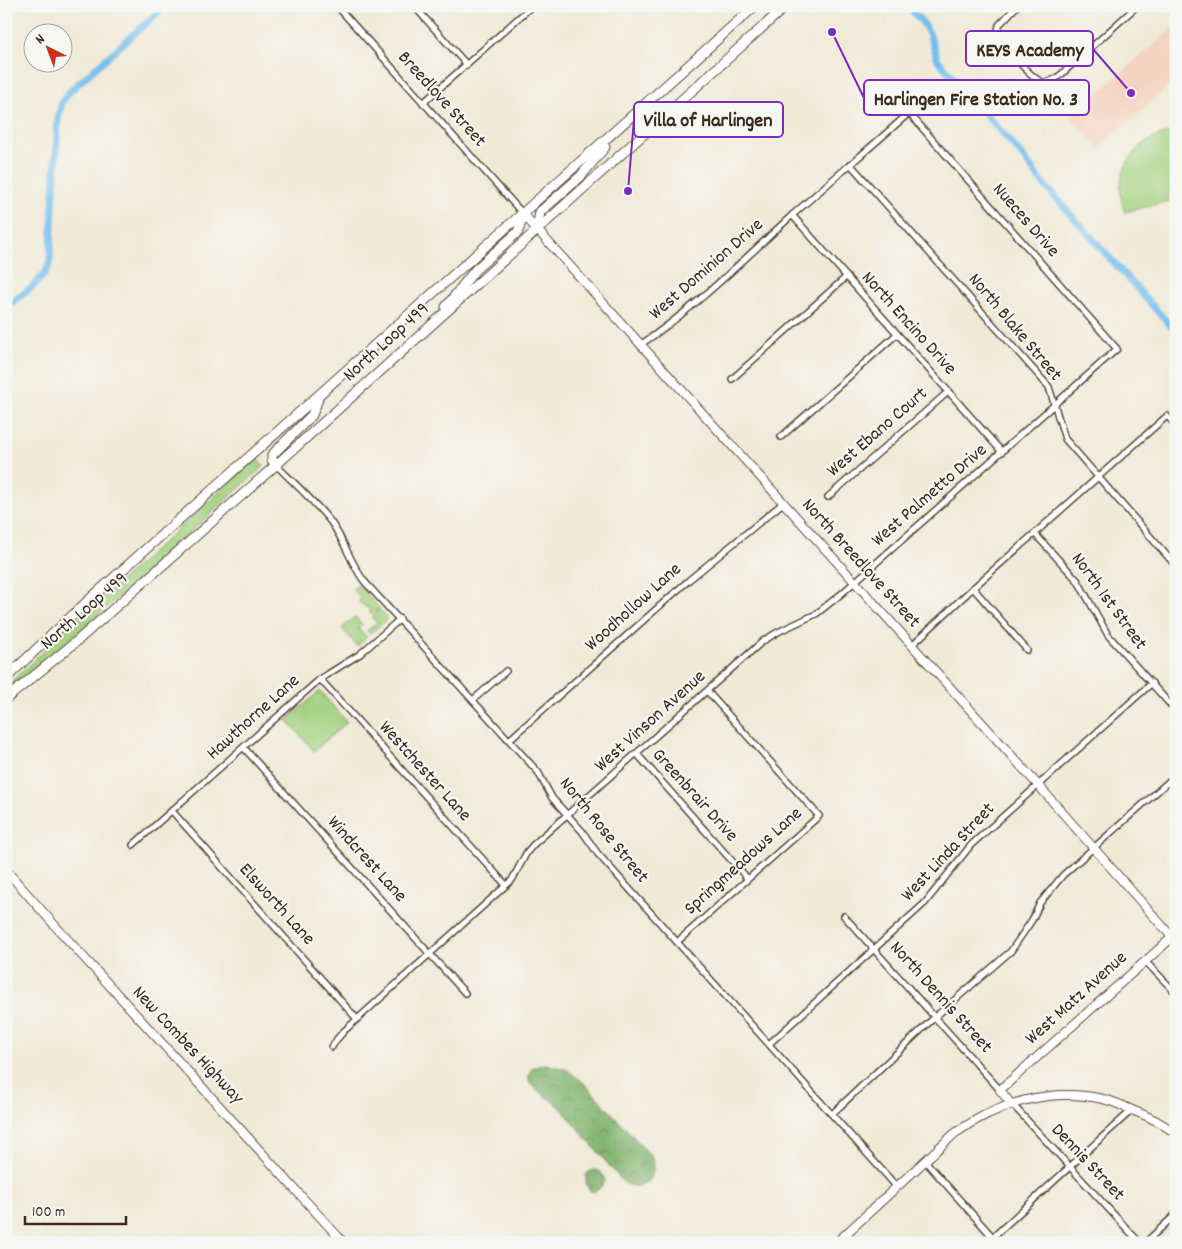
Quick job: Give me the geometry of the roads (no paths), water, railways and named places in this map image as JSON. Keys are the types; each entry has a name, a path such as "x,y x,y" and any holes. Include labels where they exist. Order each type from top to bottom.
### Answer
{"main road":[{"name":"North Loop 499","path":"6,678 91,598 755,6"},
{"name":"North Loop 499","path":"6,699 77,641 276,465 786,6"},
{"path":"537,230 540,212 580,177 620,127"},
{"path":"436,322 475,270 518,232 523,214"},
{"path":"276,465 272,460 272,455 312,415 319,396"}],"street":[{"path":"339,9 346,6"},
{"path":"414,6 467,65"},
{"path":"424,103 532,6"},
{"path":"1018,6 999,25 999,36 1027,70 1039,81 1045,82 1051,81 1064,72 1137,6"},
{"name":"Breedlove Street","path":"339,9 523,214"},
{"name":"West Dominion Drive","path":"640,345 692,307 792,215 909,113"},
{"name":"Nueces Drive","path":"909,113 1117,349"},
{"name":"North Blake Street","path":"851,165 1037,372 1049,387 1066,439 1176,566"},
{"name":"North Breedlove Street","path":"523,214 1174,935"},
{"name":"North Encino Drive","path":"792,215 1002,452"},
{"path":"732,379 846,277"},
{"path":"781,437 898,334"},
{"name":"West Palmetto Drive","path":"854,582 1117,349"},
{"name":"West Ebano Court","path":"828,496 948,392"},
{"path":"912,645 1168,416 1176,425"},
{"name":"North Rose Street","path":"276,465 329,520 339,534 356,570 538,772 552,798 582,830 598,854 897,1188"},
{"name":"Woodhollow Lane","path":"509,740 703,567 743,537 783,503"},
{"name":"North 1st Street","path":"1035,534 1078,581 1108,635 1176,711"},
{"name":"West Vinson Avenue","path":"332,1047 336,1039 357,1019 512,880 527,852 534,844 764,641 822,610 854,582"},
{"path":"974,588 1027,650"},
{"name":"Hawthorne Lane","path":"133,845 320,679 360,654 400,619"},
{"path":"473,700 506,671"},
{"name":"Westchester Lane","path":"320,679 506,885"},
{"name":"West Linda Street","path":"769,1044 934,894 971,846 1152,684"},
{"name":"Springmeadows Lane","path":"677,942 819,816 707,691"},
{"name":"Windcrest Lane","path":"244,748 465,992"},
{"name":"Greenbrair Drive","path":"637,754 748,879"},
{"path":"832,1114 935,1017 1011,951 1032,920 1045,896 1063,875 1176,775"},
{"name":"Elsworth Lane","path":"172,811 357,1019"},
{"name":"New Combes Highway","path":"6,870 344,1243"},
{"name":"North Dennis Street","path":"844,916 1011,1104"},
{"name":"West Matz Avenue","path":"1000,1090 1174,935"},
{"path":"1145,961 1176,993"},
{"path":"836,1243 926,1162 954,1134 968,1124 1011,1104 1043,1096 1079,1095 1104,1099 1152,1118 1176,1134"},
{"name":"Dennis Street","path":"1011,1104 1140,1243"},
{"path":"993,1237 1132,1110"},
{"path":"926,1162 998,1243"},
{"path":"1145,1243 1176,1214"}],"waterway":[{"path":"6,307 38,281 50,262 58,120 62,102 71,90 165,6"},
{"path":"908,6 929,33 938,60 1020,153 1041,181 1176,332"}],"place":[{"name":"Harlingen Fire Station No. 3","path":"832,32"},
{"name":"KEYS Academy","path":"1131,93"},
{"name":"Villa of Harlingen","path":"628,191"}]}
